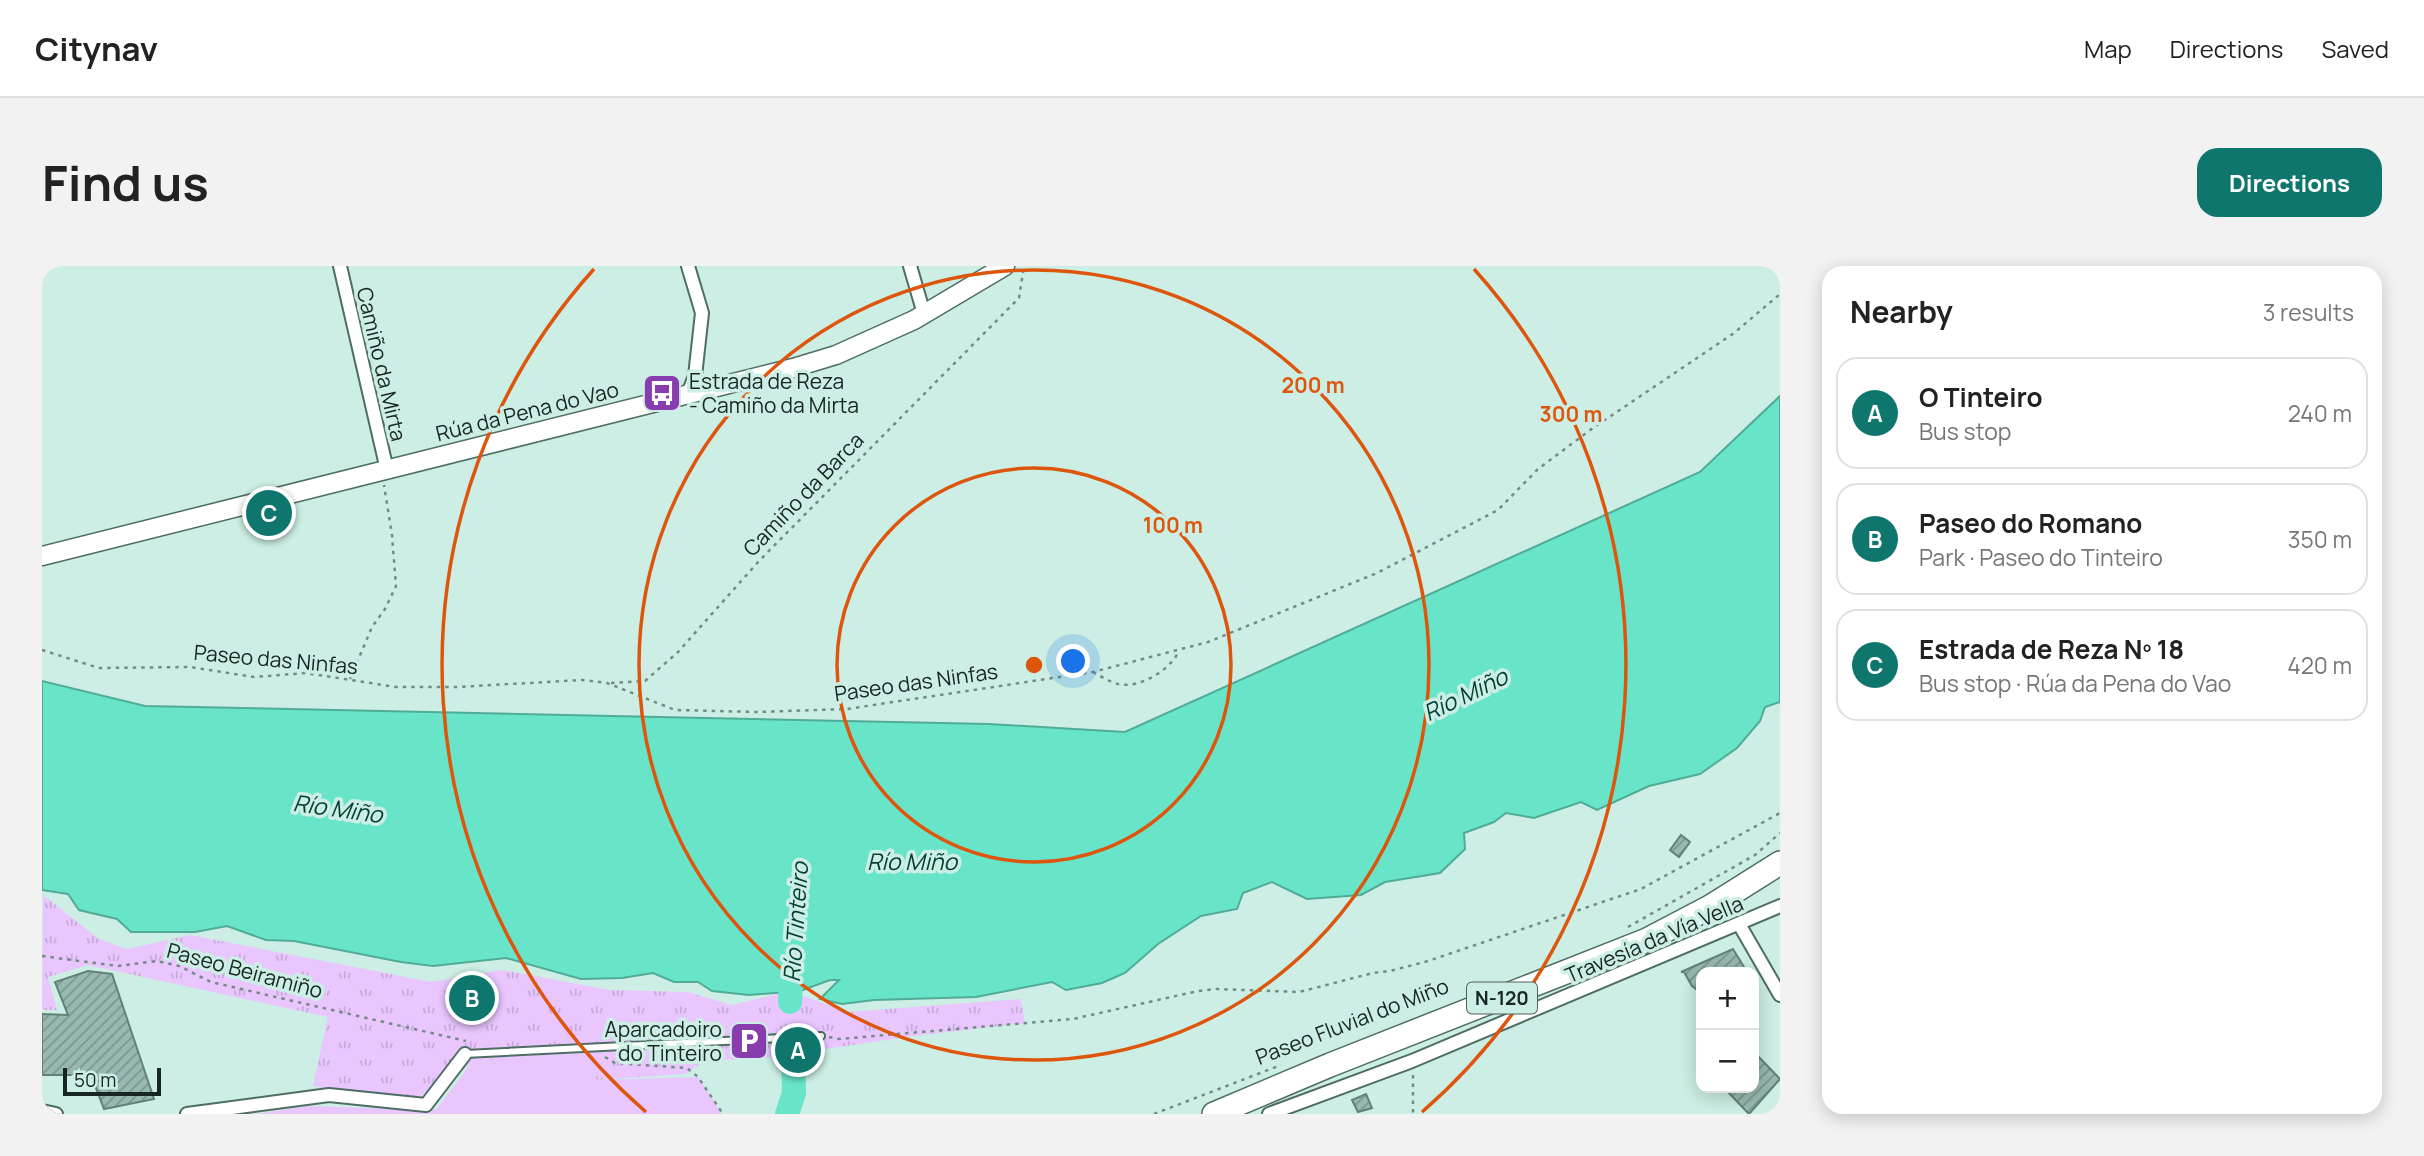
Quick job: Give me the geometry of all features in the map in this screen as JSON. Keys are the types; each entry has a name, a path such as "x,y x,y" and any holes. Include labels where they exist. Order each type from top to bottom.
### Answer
{"highway":[{"name":"N-120","path":"1214,1114 1330,1065 1647,940 1710,907 1780,863"}],"main road":[{"name":"Rúa da Pena do Vao","path":"42,556 836,355 924,314 1005,266"}],"street":[{"name":"Camiño da Mirta","path":"340,266 384,471"},
{"path":"688,266 702,313 695,376 688,394"},
{"path":"910,266 924,314"},
{"name":"Travesía da Vía Vella","path":"1269,1114 1412,1061 1780,906"},
{"path":"1739,925 1780,995"},
{"path":"187,1114 329,1095 426,1105 466,1054"},
{"path":"42,1111 56,1114"}],"lane":[{"path":"466,1054 821,1035"}],"path":[{"name":"Camiño da Barca","path":"607,684 645,681 678,652 759,561 1018,298 1024,266"},
{"name":"Paseo das Ninfas","path":"42,650 99,667 190,667 254,677 306,673 396,687 456,687 583,680 607,684 675,710 758,712 847,709 1093,672 1208,642 1377,573 1498,510 1538,469 1593,428 1734,333 1780,294"},
{"path":"350,679 372,627 385,609 396,586 384,471"},
{"path":"1093,672 1120,685 1136,683 1156,676 1175,659 1179,651"},
{"path":"821,1035 839,1039 1073,1019 1198,991 1233,989 1299,992 1428,961 1641,889 1780,813"},
{"path":"1618,932 1755,855 1780,833"},
{"name":"Paseo Beiramiño","path":"42,956 118,966 157,961 179,966 211,982 467,1041 466,1054"},
{"path":"587,1048 615,1063 687,1068 698,1077 723,1114"},
{"path":"1412,1061 1413,1114"},
{"name":"Paseo Fluvial do Miño","path":"1154,1114 1283,1064"}],"green space":[{"path":"43,895 99,939 127,949 190,935 431,982 502,970 609,990 688,992 732,1005 790,991 847,1012 1021,999 1025,1023 765,1058 705,1061 685,1074 597,1080 587,1053 473,1061 451,1081 428,1091 413,1102 313,1086 328,1017 88,965 48,977 57,1010 42,1010"},
{"path":"588,1053 598,1080 698,1077 722,1114 255,1114 307,1106 436,1110 473,1061"}],"water":[{"name":"Río Miño","path":"1780,396 1780,702 1765,707 1760,721 1737,748 1700,774 1649,786 1597,810 1581,802 1534,818 1506,813 1494,822 1464,833 1465,849 1440,873 1385,882 1361,895 1307,899 1272,882 1243,893 1237,909 1201,916 1158,944 1125,973 1102,983 1066,990 1052,982 976,997 874,1000 842,1004 820,999 839,980 830,980 800,991 749,995 712,991 698,982 674,982 653,973 622,978 581,979 506,958 433,966 401,962 294,941 266,940 227,926 195,932 131,932 117,919 79,910 68,894 42,890 42,681 145,706 989,724 1125,732 1700,472"}],"building":[{"path":"1681,835 1690,842 1679,857 1670,850"},
{"path":"1733,949 1744,967 1696,967 1696,989 1684,972 1681,972"},
{"path":"88,971 112,974 154,1099 104,1109 91,1075 42,1075 42,1014 68,1015 55,982"},
{"path":"1759,1057 1780,1079 1749,1114 1729,1093 1759,1093"},
{"path":"1366,1094 1372,1108 1358,1112 1352,1100"}],"waterway":[{"name":"Río Tinteiro","path":"790,1002 792,958"},
{"name":"Río Tinteiro","path":"787,1114 794,1093 793,1058"}],"place":[{"name":"Estrada de Reza - Camiño da Mirta","path":"662,393"},
{"name":"Estrada de Reza Nº 18","path":"269,513"},
{"name":"Paseo do Romano","path":"472,998"},
{"name":"Aparcadoiro do Tinteiro","path":"749,1041"},
{"name":"O Tinteiro","path":"798,1050"}]}
